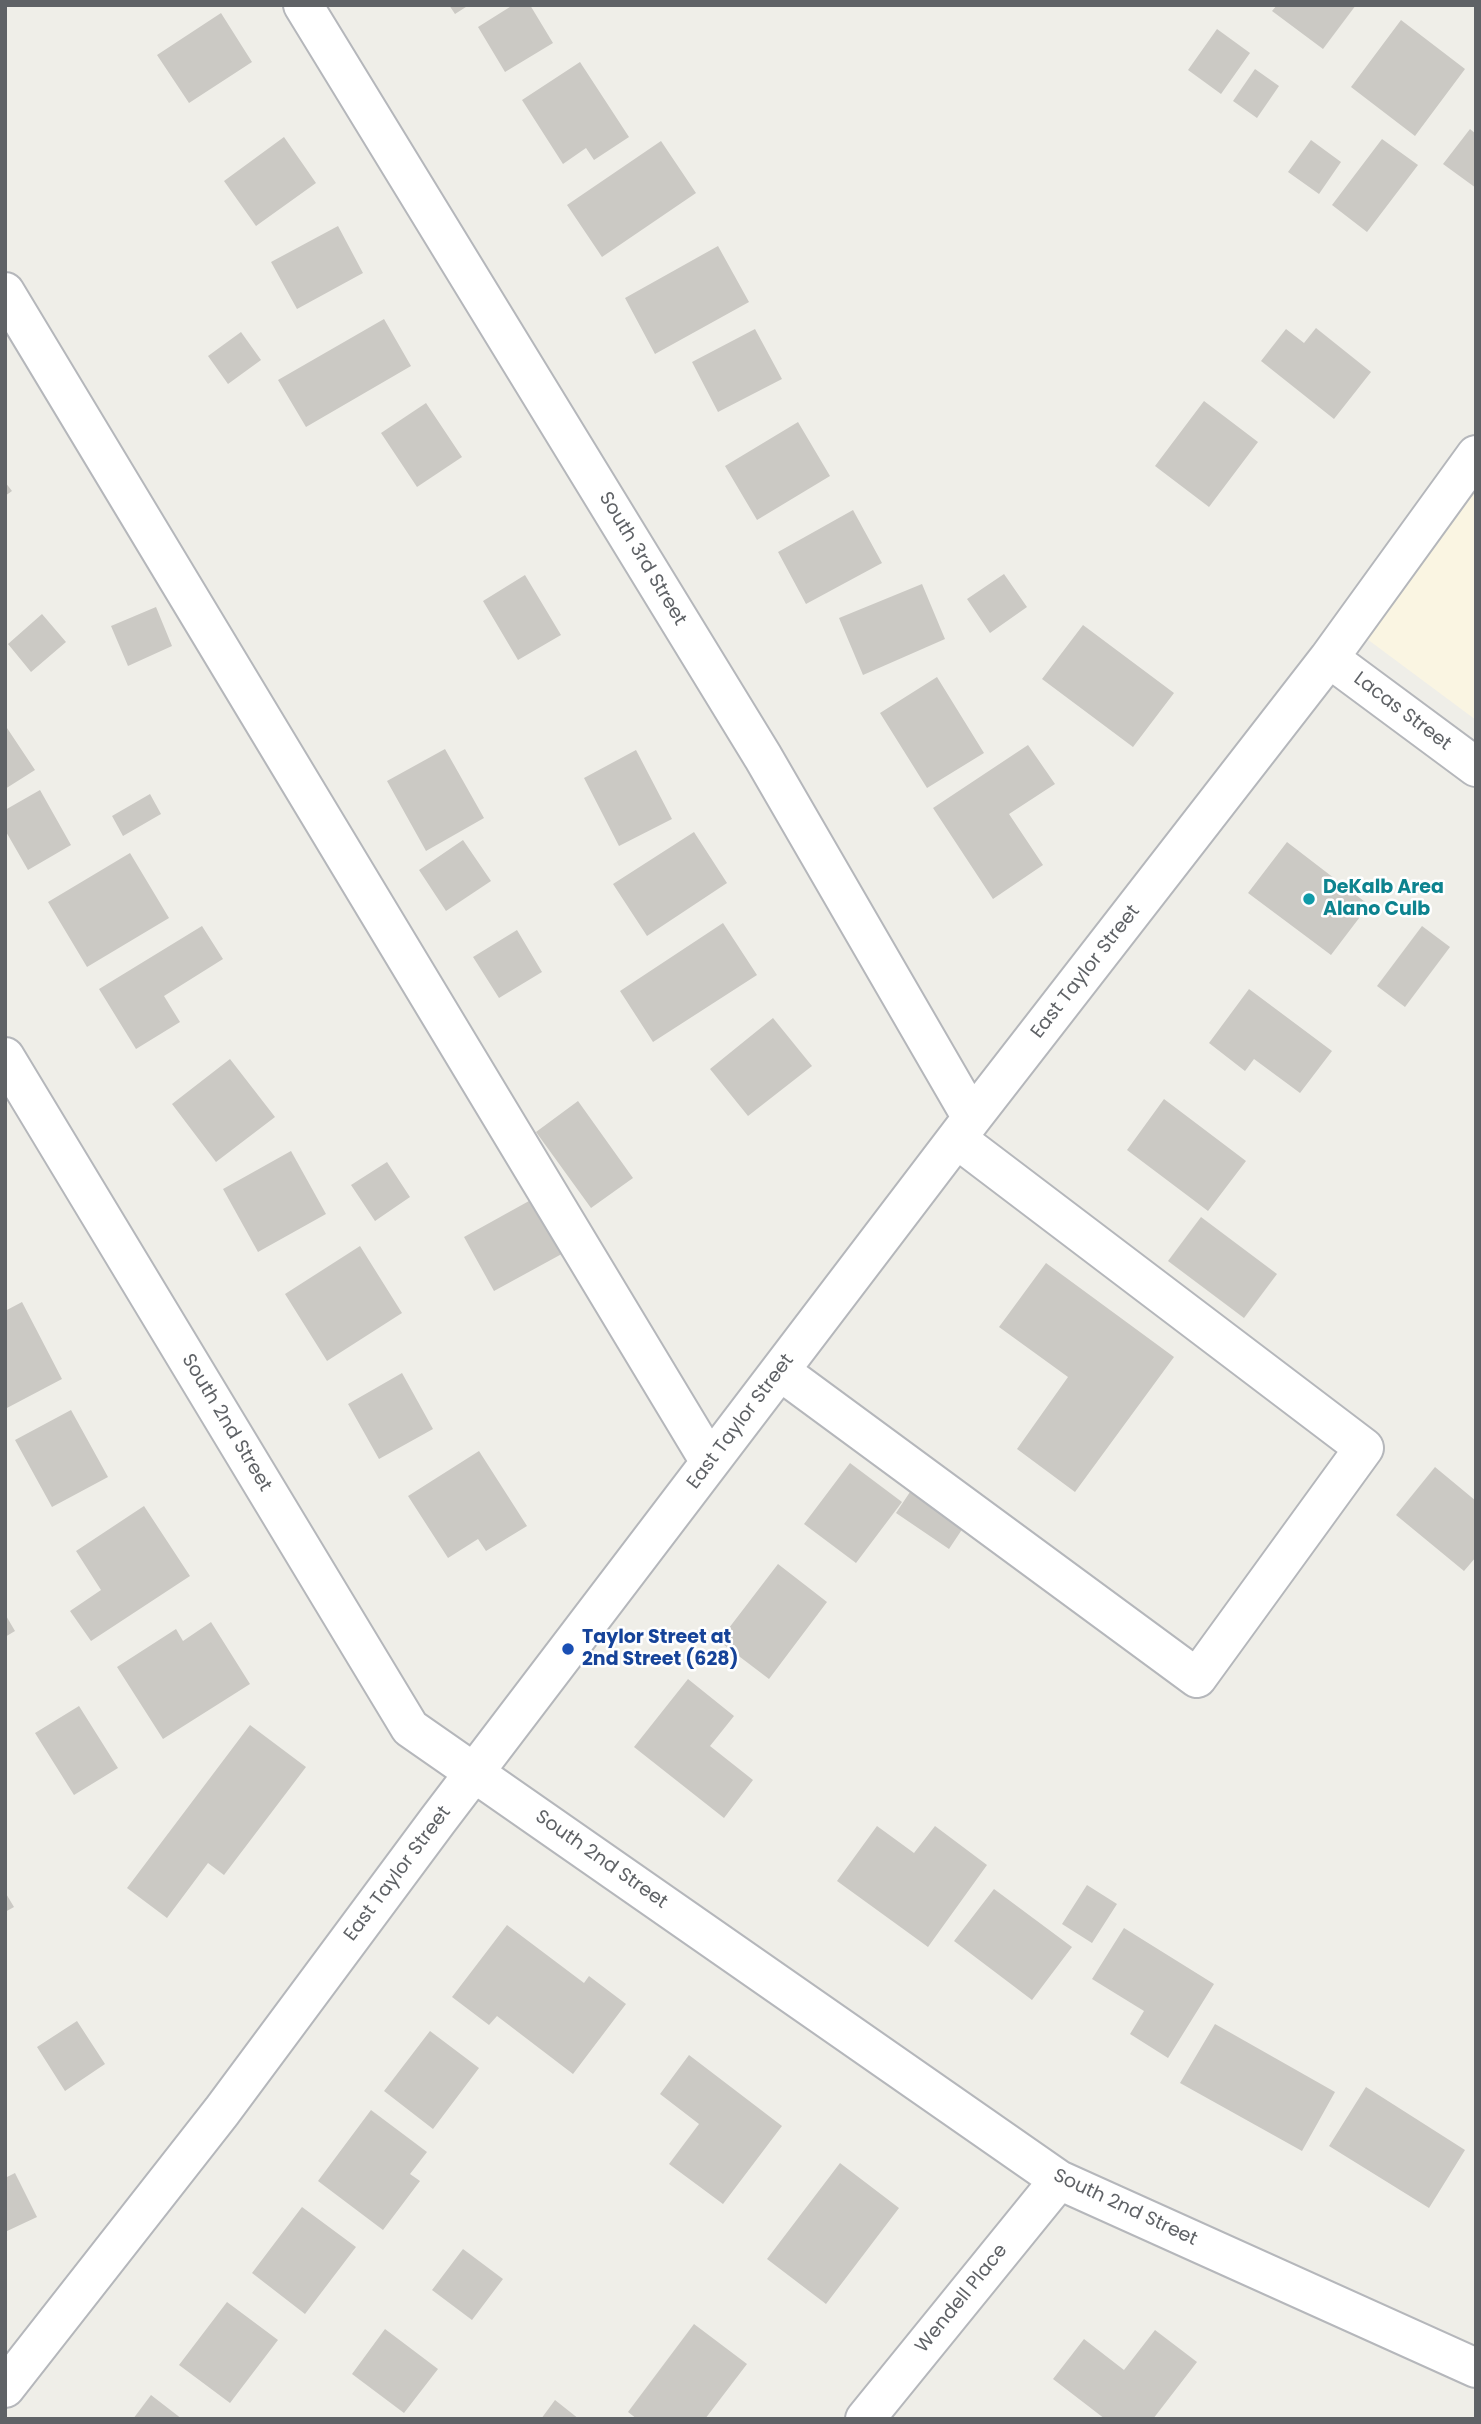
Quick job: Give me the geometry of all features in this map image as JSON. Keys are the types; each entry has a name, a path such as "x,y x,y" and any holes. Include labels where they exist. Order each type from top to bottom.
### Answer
{"street":[{"name":"South 3rd Street","path":"303,5 763,757 965,1128"},
{"path":"5,292 710,1462"},
{"name":"East Taylor Street","path":"5,2388 222,2111 710,1462 1328,658 1476,455"},
{"name":"Lacas Street","path":"1328,658 1476,767"},
{"name":"South 2nd Street","path":"5,1057 410,1728 1059,2180 1476,2368"},
{"path":"780,1371 1197,1678 1364,1448 965,1128"},
{"name":"Wendell Place","path":"865,2419 1059,2180"}],"shaded area":[{"path":"1476,487 1476,720 1363,636"}],"building":[{"path":"449,5 469,5 455,14"},
{"path":"513,5 530,5 553,43 505,72 478,27"},
{"path":"1277,5 1356,5 1323,49 1272,11"},
{"path":"221,13 252,62 189,103 157,55"},
{"path":"1401,20 1465,69 1415,136 1351,87"},
{"path":"1217,29 1250,53 1221,94 1188,70"},
{"path":"580,62 629,137 594,160 586,148 563,164 522,100"},
{"path":"1255,69 1279,86 1257,118 1233,101"},
{"path":"1470,129 1476,134 1476,188 1443,164"},
{"path":"284,137 316,183 256,226 224,181"},
{"path":"1382,139 1418,165 1367,232 1332,205"},
{"path":"1311,140 1341,162 1319,194 1288,172"},
{"path":"661,141 696,193 602,257 567,205"},
{"path":"338,226 363,273 297,309 271,262"},
{"path":"718,246 749,302 655,354 625,298"},
{"path":"384,319 411,366 306,427 278,380"},
{"path":"1316,328 1371,372 1334,419 1261,361 1286,329 1304,343"},
{"path":"755,329 782,379 718,412 692,362"},
{"path":"241,332 261,360 228,384 208,356"},
{"path":"1204,401 1258,442 1209,507 1155,466"},
{"path":"426,403 462,457 417,487 381,433"},
{"path":"798,422 830,476 757,520 725,466"},
{"path":"5,482 12,491 5,496"},
{"path":"853,510 882,563 806,604 778,552"},
{"path":"1004,574 1027,607 990,633 967,599"},
{"path":"525,575 561,635 518,660 483,601"},
{"path":"922,584 945,639 863,675 839,618"},
{"path":"156,607 172,646 128,666 111,626"},
{"path":"42,614 66,642 31,672 8,644"},
{"path":"1083,625 1174,693 1133,747 1042,679"},
{"path":"937,677 984,753 927,788 880,713"},
{"path":"5,725 35,770 5,789"},
{"path":"1028,745 1055,784 1009,814 1043,865 993,899 933,808"},
{"path":"445,749 484,818 426,851 387,781"},
{"path":"636,750 672,819 619,846 584,778"},
{"path":"40,790 71,845 28,870 5,830 5,810"},
{"path":"150,794 161,814 123,836 112,816"},
{"path":"694,832 727,883 647,936 613,884"},
{"path":"463,840 491,881 446,911 419,870"},
{"name":"DeKalb Area Alano Culb","path":"1287,842 1369,905 1331,955 1248,893"},
{"path":"130,853 169,918 87,967 48,902"},
{"path":"723,923 757,975 653,1042 620,991"},
{"path":"202,926 223,959 164,996 180,1022 136,1049 99,989"},
{"path":"1422,926 1450,947 1405,1007 1377,986"},
{"path":"517,930 542,972 499,998 473,957"},
{"path":"1249,989 1332,1051 1300,1093 1254,1059 1245,1071 1209,1043"},
{"path":"773,1018 812,1066 748,1116 710,1069"},
{"path":"230,1059 275,1117 216,1162 172,1104"},
{"path":"1164,1099 1246,1161 1208,1211 1127,1150"},
{"path":"578,1101 633,1178 591,1208 536,1132"},
{"path":"291,1151 326,1214 258,1252 223,1189"},
{"path":"387,1162 410,1197 375,1221 351,1185"},
{"path":"538,1196 569,1250 494,1291 464,1237"},
{"path":"1201,1217 1277,1274 1244,1318 1168,1261"},
{"path":"360,1246 402,1313 327,1361 285,1294"},
{"path":"1046,1263 1174,1357 1075,1492 1017,1449 1068,1377 999,1327"},
{"path":"22,1302 62,1379 5,1409 5,1311"},
{"path":"402,1373 433,1429 379,1459 348,1404"},
{"path":"71,1410 108,1477 52,1507 15,1440"},
{"path":"479,1451 527,1526 486,1551 478,1539 448,1558 408,1496"},
{"path":"850,1463 902,1502 856,1563 804,1524"},
{"path":"1435,1467 1476,1501 1476,1557 1464,1571 1396,1515"},
{"path":"914,1486 967,1522 949,1549 896,1513"},
{"path":"144,1506 190,1576 91,1641 70,1611 101,1590 76,1551"},
{"path":"778,1564 827,1602 769,1679 719,1641"},
{"path":"5,1614 15,1631 5,1637"},
{"path":"211,1622 250,1684 163,1739 117,1667 176,1629 183,1641"},
{"path":"688,1679 734,1716 710,1746 753,1780 724,1818 634,1747"},
{"path":"79,1706 118,1768 74,1795 35,1733"},
{"path":"250,1725 306,1767 224,1875 208,1863 167,1918 127,1888"},
{"path":"877,1826 914,1853 935,1826 987,1865 928,1947 837,1881"},
{"path":"1087,1885 1117,1904 1092,1943 1062,1924"},
{"path":"994,1889 1072,1947 1032,2000 954,1941"},
{"path":"5,1892 14,1907 5,1912"},
{"path":"507,1925 584,1983 589,1976 626,2004 573,2074 497,2016 489,2025 452,1997"},
{"path":"1124,1928 1214,1984 1168,2058 1130,2034 1144,2011 1092,1979"},
{"path":"77,2021 105,2064 65,2091 37,2047"},
{"path":"1215,2024 1335,2092 1302,2151 1180,2083"},
{"path":"430,2031 479,2068 433,2129 384,2091"},
{"path":"689,2055 782,2126 723,2204 669,2164 699,2124 660,2094"},
{"path":"1366,2087 1465,2150 1429,2208 1329,2146"},
{"path":"371,2110 427,2152 410,2174 420,2181 383,2230 318,2181"},
{"path":"840,2163 899,2208 826,2304 767,2259"},
{"path":"15,2173 37,2217 5,2232 5,2178"},
{"path":"302,2207 356,2247 305,2314 252,2273"},
{"path":"463,2249 503,2279 472,2320 432,2290"},
{"path":"227,2302 278,2340 230,2403 179,2365"},
{"path":"694,2324 747,2364 705,2419 637,2419 628,2412"},
{"path":"385,2329 438,2369 404,2413 352,2374"},
{"path":"1155,2330 1197,2362 1153,2419 1105,2419 1053,2379 1084,2339 1124,2370"},
{"path":"151,2395 182,2419 133,2419"},
{"path":"555,2400 579,2419 541,2419"}],"place":[{"name":"DeKalb Area Alano Culb","path":"1309,899"},
{"name":"Taylor Street at 2nd Street (628)","path":"568,1649"}]}
